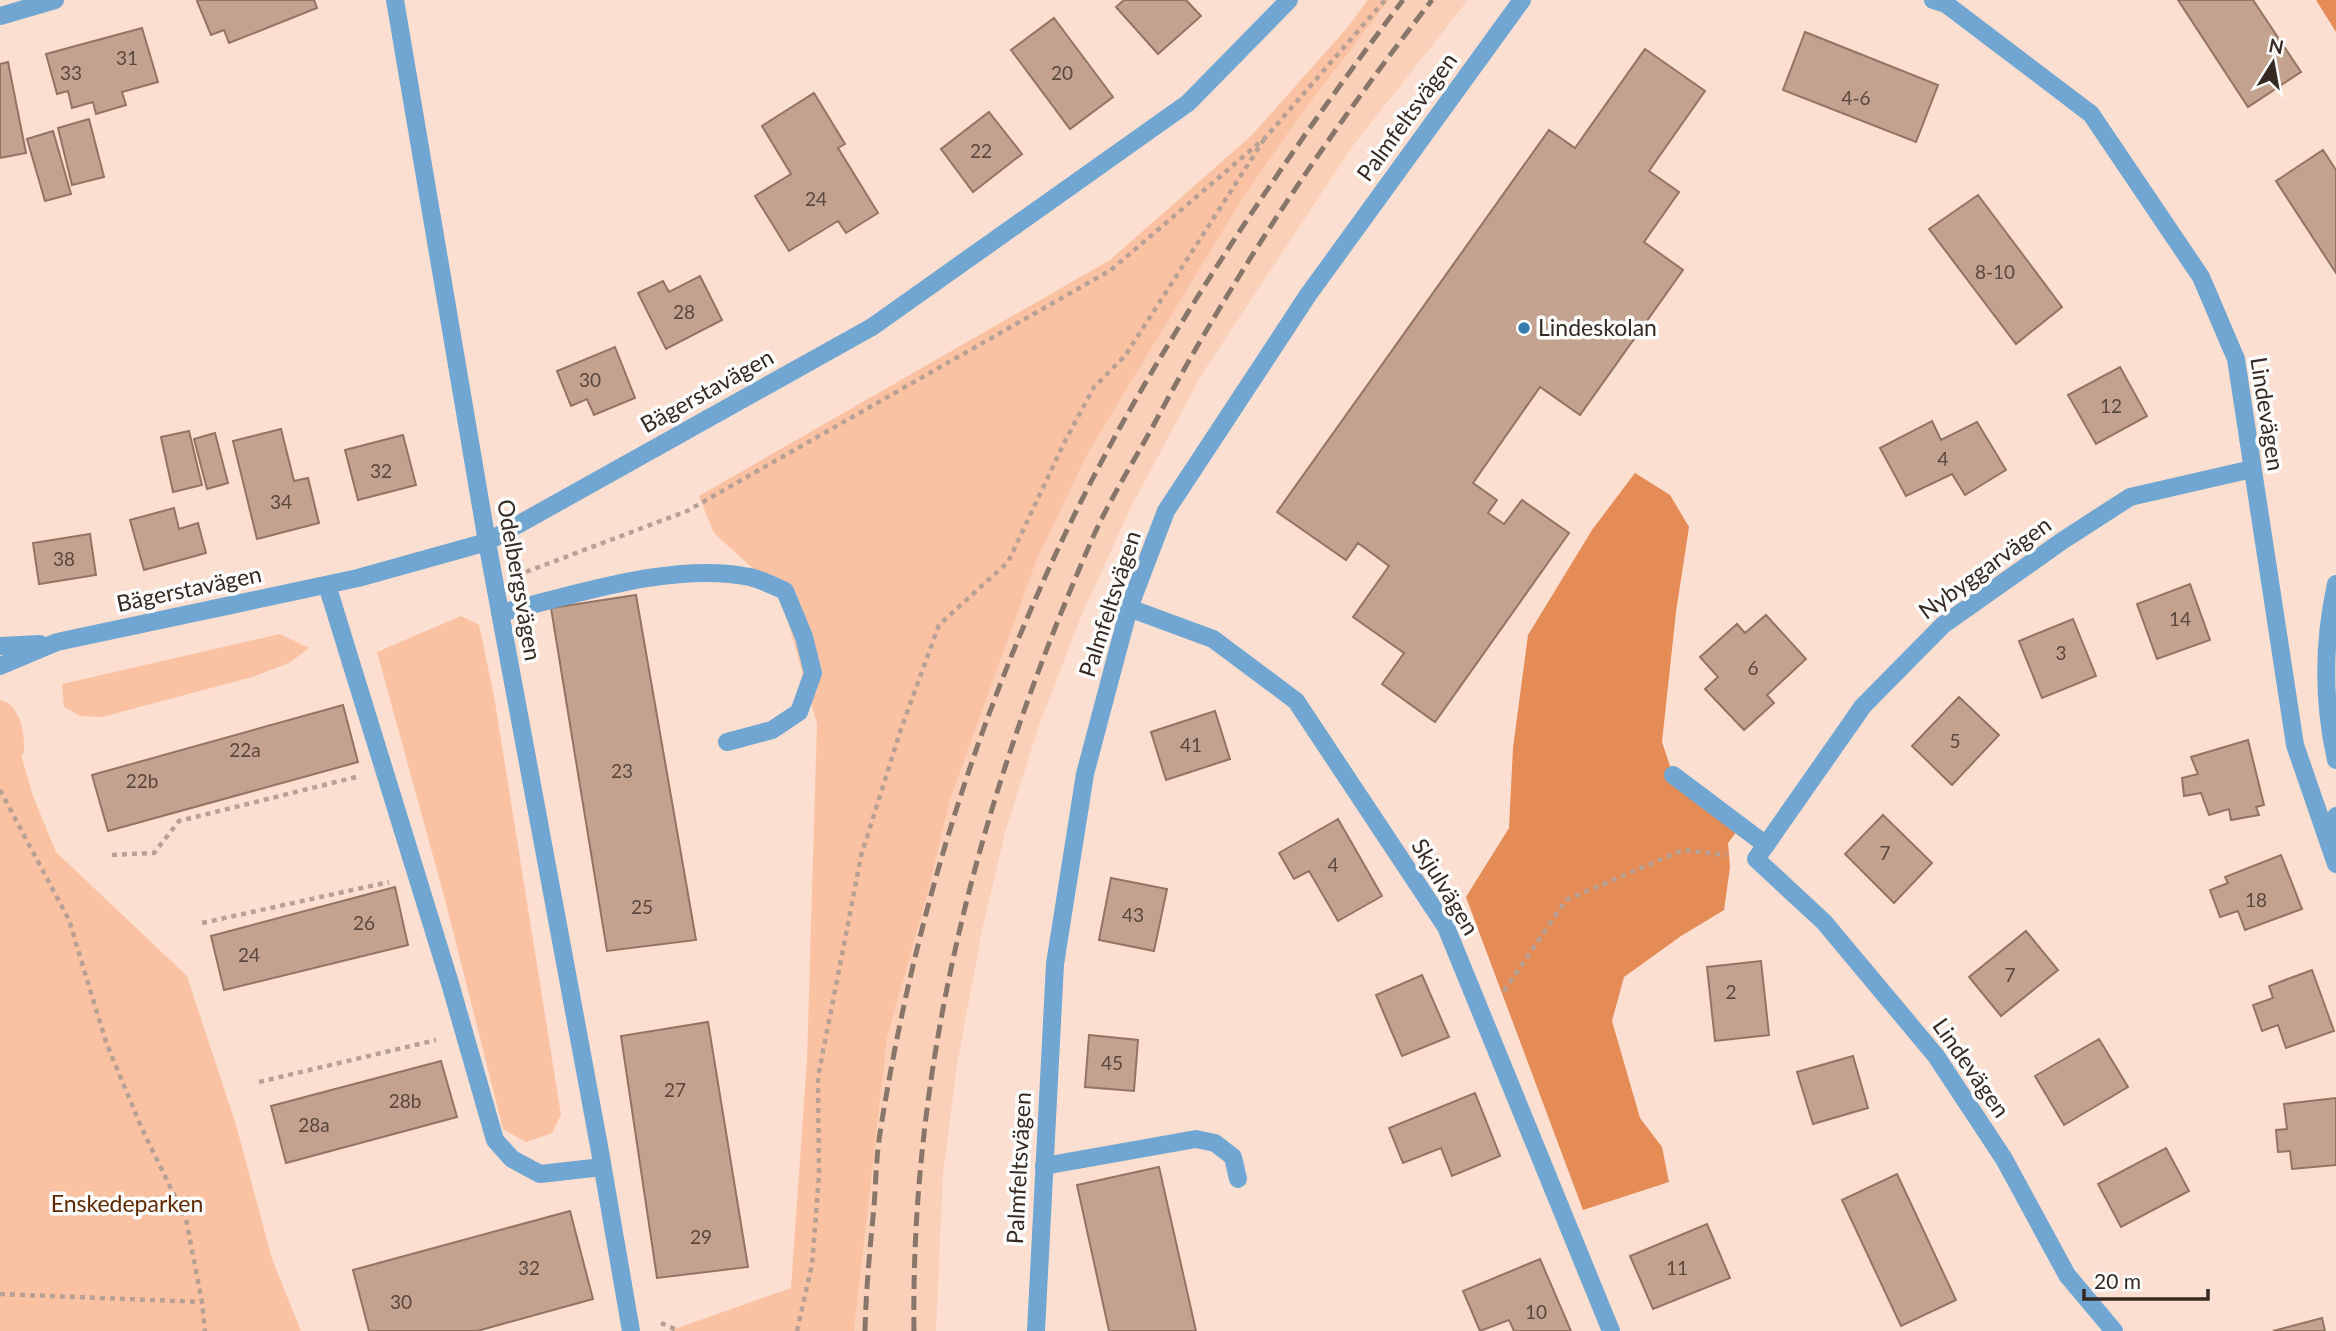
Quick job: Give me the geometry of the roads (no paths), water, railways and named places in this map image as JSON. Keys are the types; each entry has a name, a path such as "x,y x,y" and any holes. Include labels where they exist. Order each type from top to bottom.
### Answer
{"street":[{"path":"0,16 55,0"},
{"name":"Odelbergsvägen","path":"396,0 487,541 631,1331"},
{"name":"Bägerstavägen","path":"0,646 57,642 327,585 487,541 872,327 1188,103 1289,0"},
{"name":"Palmfeltsvägen","path":"1036,1331 1055,964 1085,774 1129,608 1166,511 1308,295 1522,0"},
{"name":"Lindevägen","path":"1933,0 1946,4 2091,114 2201,277 2236,359 2295,745 2336,864"},
{"name":"Nybyggarvägen","path":"1761,852 1863,706 1944,625 2062,541 2130,497 2252,469"},
{"path":"500,613 654,577 717,573 752,578 785,591 804,637 813,673 800,712 772,730 727,742"},
{"path":"2336,584 2326,652 2328,721 2336,760"},
{"path":"327,585 495,1140 512,1159 541,1174 603,1167"},
{"name":"Skjulvägen","path":"1129,608 1213,639 1296,701 1446,927 1611,1331"},
{"name":"Bägerstavägen","path":"0,666 57,642"},
{"name":"Lindevägen","path":"1673,775 1761,852 1937,1056 2004,1158 2067,1275 2114,1331"},
{"path":"2328,840 2336,816"},
{"path":"1044,1166 1196,1139 1215,1143 1233,1157 1238,1179"}],"railway":[{"path":"865,1331 880,1133 897,1040 917,948 942,857 970,767 1003,678 1079,505 1155,367 1256,206 1403,0"},
{"path":"914,1331 916,1230 925,1128 939,1028 960,928 986,830 1016,733 1051,638 1104,514 1215,316 1318,155 1432,0"}],"place":[{"name":"Lindeskolan","path":"1524,328"}],"park label":[{"name":"Enskedeparken","path":"127,1204"}]}
